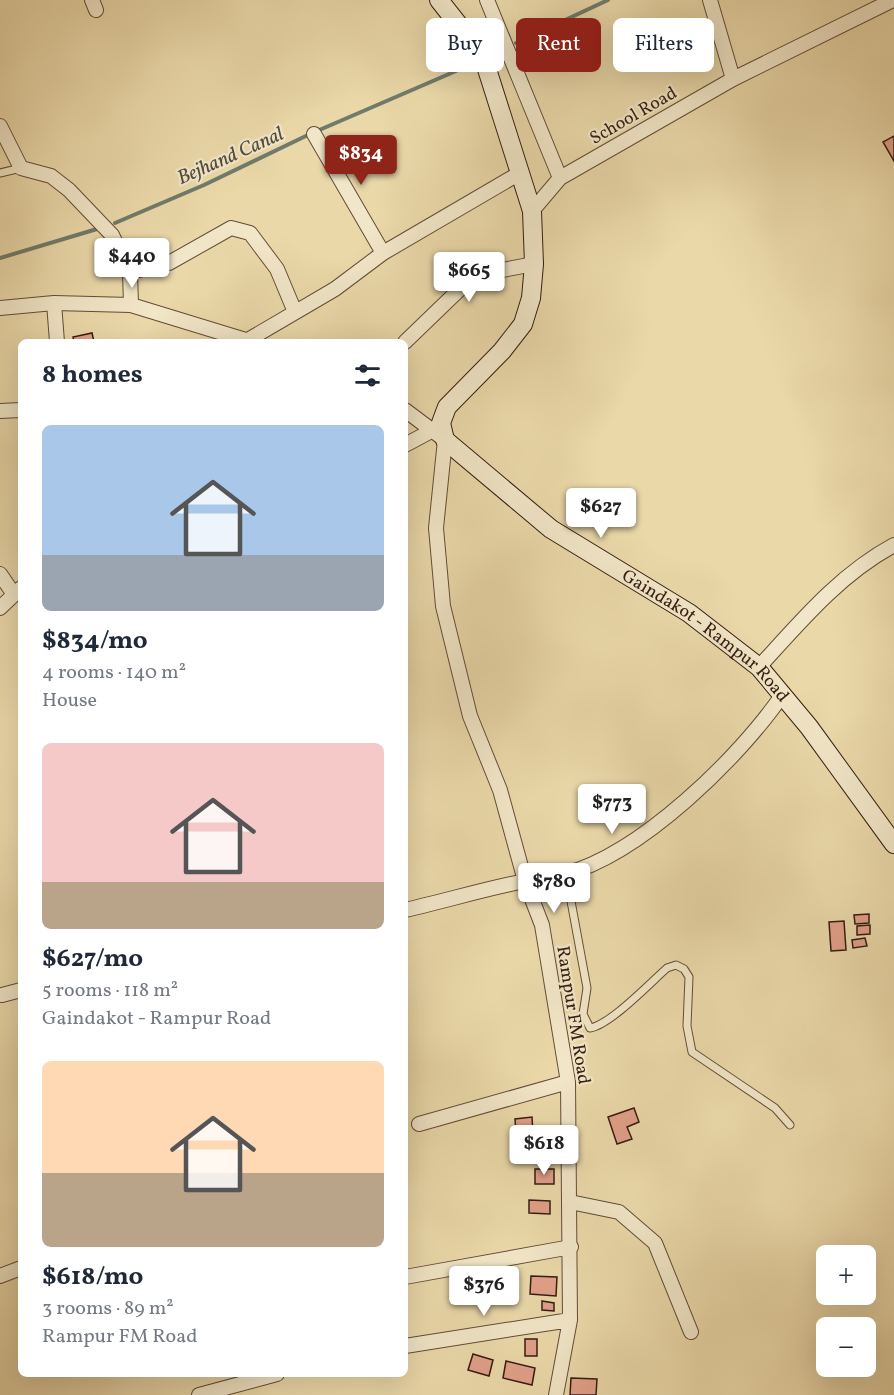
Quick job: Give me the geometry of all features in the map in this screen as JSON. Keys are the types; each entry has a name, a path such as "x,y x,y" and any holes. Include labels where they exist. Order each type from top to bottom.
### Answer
{"main road":[{"path":"439,0 473,43 486,66 532,211 534,264 531,298 523,324 502,351 447,407 439,435"},
{"name":"Gaindakot - Rampur Road","path":"439,435 551,529 689,613 759,667 783,694 894,844"}],"street":[{"path":"487,0 560,178"},
{"path":"710,0 733,79"},
{"name":"School Road","path":"532,211 560,178 733,79 893,0"},
{"path":"0,126 21,168 51,177 69,190 112,235 130,272 131,305"},
{"path":"314,134 383,253"},
{"path":"253,339 335,289 383,253 520,173"},
{"path":"130,272 168,263 231,228 250,233 277,269 295,312"},
{"path":"408,339 461,288 497,271 534,264"},
{"path":"54,303 57,339"},
{"path":"0,308 54,303 131,305 243,339"},
{"path":"0,411 18,410"},
{"path":"408,412 439,435"},
{"path":"408,444 439,435"},
{"name":"Rampur FM Road","path":"439,435 436,528 443,606 470,716 500,790 525,881 542,925 568,1082 570,1320 556,1395"},
{"path":"759,667 865,560 894,545"},
{"path":"0,574 17,591 0,608"},
{"path":"408,909 525,881 566,874 606,857 634,840 705,784 751,738 783,694"},
{"path":"1,998 18,991"},
{"path":"418,1124 568,1082"},
{"path":"570,1202 619,1212 655,1244 691,1332"},
{"path":"408,1276 571,1247"},
{"path":"0,1276 18,1269"},
{"path":"408,1346 570,1320"},
{"path":"199,1395 266,1377"}],"lane":[{"path":"0,173 21,168"},
{"path":"566,874 587,988 583,1014 590,1028 598,1027 667,968 676,965 684,969 689,977 687,1026 692,1053 775,1108 790,1125"}],"building":[{"path":"894,136 894,161 883,142"},
{"path":"92,333 93,339 73,339 73,337"},
{"path":"869,914 869,923 855,924 854,915"},
{"path":"844,921 846,950 831,951 829,922"},
{"path":"870,925 870,934 857,935 857,926"},
{"path":"865,938 867,946 853,948 852,940"},
{"path":"634,1108 639,1122 627,1127 632,1139 617,1144 608,1117"},
{"path":"532,1117 533,1133 516,1135 515,1119"},
{"path":"535,1169 554,1169 554,1184 535,1184"},
{"path":"529,1200 550,1201 550,1214 529,1213"},
{"path":"531,1276 557,1277 556,1296 530,1294"},
{"path":"542,1301 554,1303 554,1311 542,1310"},
{"path":"525,1339 537,1339 537,1356 525,1356"},
{"path":"473,1354 493,1360 489,1376 468,1370"},
{"path":"506,1361 535,1368 532,1385 503,1378"},
{"path":"571,1378 597,1379 596,1395 570,1395"}],"waterway":[{"name":"Bejhand Canal","path":"569,18 608,0"},
{"name":"Bejhand Canal","path":"317,131 454,72"},
{"name":"Bejhand Canal","path":"115,223 204,185 310,134"},
{"name":"Bejhand Canal","path":"0,258 97,229"}]}
